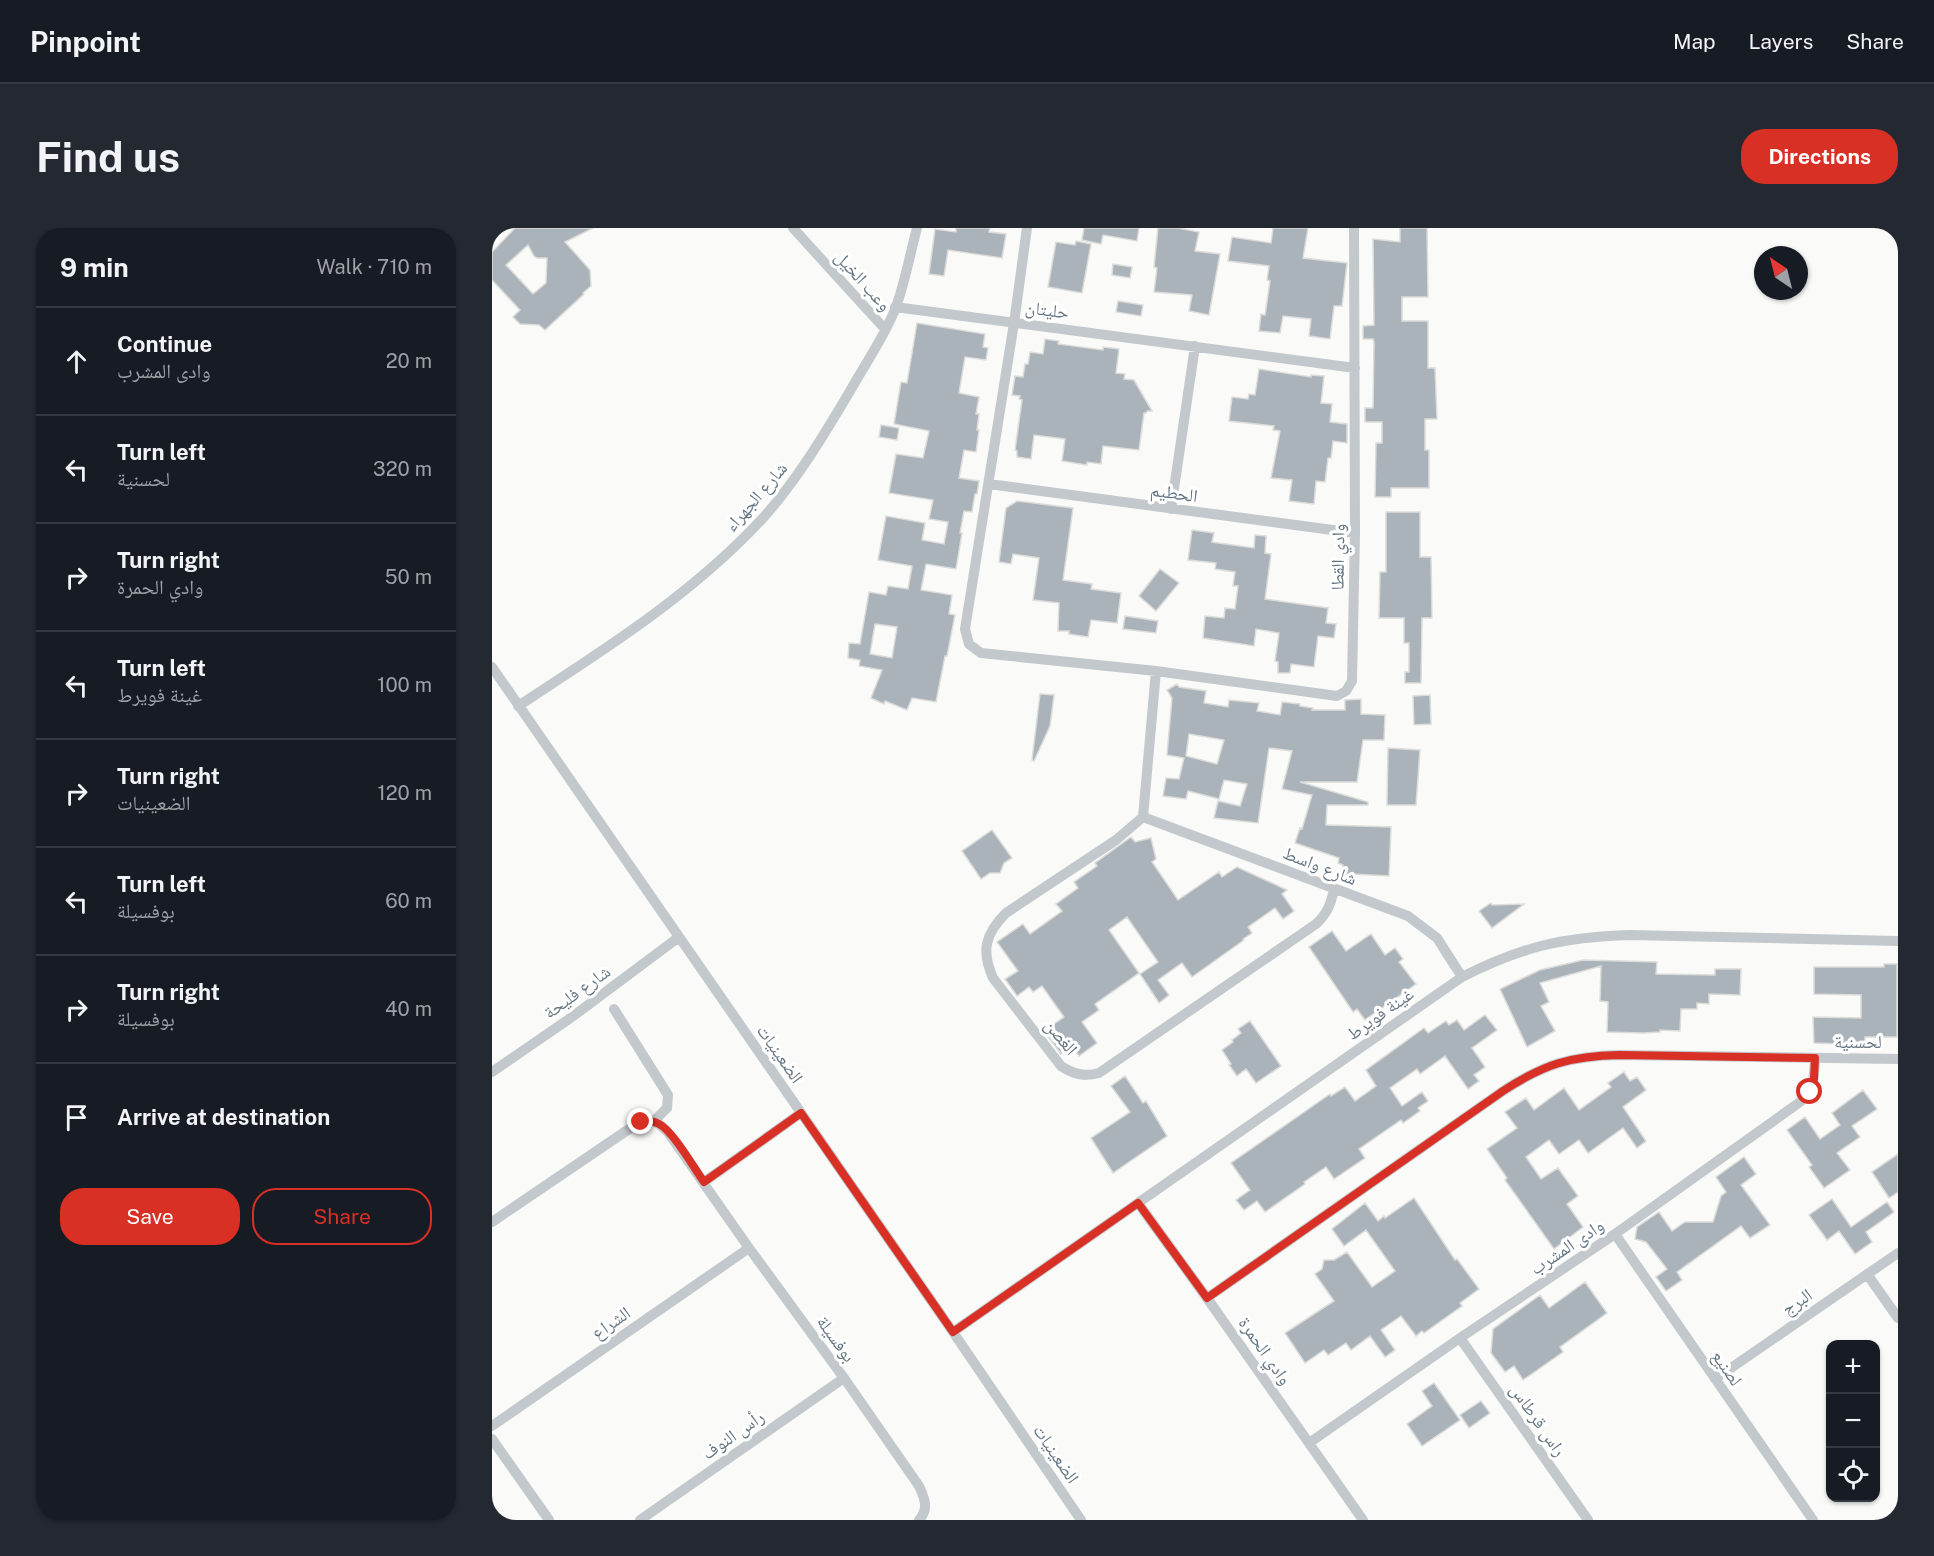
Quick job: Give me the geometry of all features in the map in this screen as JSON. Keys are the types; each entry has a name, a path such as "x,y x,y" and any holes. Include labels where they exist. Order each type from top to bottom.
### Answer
{"street":[{"name":"وعب الخيل","path":"793,228 885,329"},
{"name":"شارع الجهراء","path":"518,706 602,651 675,598 721,560 764,517 801,470 885,329 896,307 917,228"},
{"name":"وادي القطا","path":"1027,228 965,629 969,644 981,653 1156,671 1337,696 1346,692 1352,681 1355,533 1354,228"},
{"name":"حليتان","path":"896,307 1355,368"},
{"path":"1171,509 1195,346"},
{"name":"الحطيم","path":"989,484 1355,533"},
{"name":"الضعينيات","path":"492,667 1081,1520"},
{"path":"1143,817 1156,671"},
{"name":"الغصن","path":"1143,817 1116,840 1006,913 989,936 986,951 987,965 993,978 1061,1066 1075,1074 1099,1073 1316,924 1325,915 1332,902 1334,890"},
{"name":"شارع واسط","path":"1143,817 1408,916 1437,938 1462,976"},
{"name":"غينة فويرط","path":"953,1332 1462,976 1493,961 1560,940 1594,936 1898,941"},
{"name":"شارع فليحة","path":"492,1072 573,1017 680,937"},
{"path":"492,1222 632,1127 641,1122 650,1120 653,1122 667,1108 668,1095 614,1009"},
{"name":"لحسنية","path":"1207,1298 1503,1091 1529,1074 1558,1062 1588,1056 1619,1055 1898,1059"},
{"name":"وادى المشرب","path":"1309,1443 1615,1234 1806,1097 1813,1086 1815,1058"},
{"path":"704,1182 801,1113"},
{"name":"بوفسيلة","path":"653,1122 668,1131 919,1486 925,1498 926,1509 919,1520"},
{"name":"وادي الحمرة","path":"1138,1203 1362,1520"},
{"name":"لصنيع","path":"1615,1234 1813,1520"},
{"name":"الشراع","path":"492,1426 749,1248"},
{"name":"البرج","path":"1715,1379 1898,1253"},
{"path":"1867,1274 1898,1318"},
{"name":"راس قرطاس","path":"1460,1338 1588,1520"},
{"name":"رأس النوف","path":"640,1520 844,1378"},
{"path":"492,1439 549,1520"}],"building":[{"path":"515,228 593,228 565,242 590,270 591,286 545,330 539,325 520,324 513,317 520,310 492,280 492,252","holes":["528,245 534,256 547,258 546,283 533,294 506,265"]},
{"path":"956,228 990,228 989,232 1006,234 1002,258 948,250 944,276 929,274 935,229 956,232"},
{"path":"1084,228 1139,228 1137,241 1103,235 1101,244 1082,240"},
{"path":"1158,228 1178,228 1199,232 1195,251 1220,254 1209,315 1189,311 1192,295 1154,292"},
{"path":"1273,228 1308,228 1303,258 1347,263 1342,306 1334,306 1330,339 1309,336 1311,319 1283,316 1280,333 1259,331 1261,314 1265,315 1270,281 1267,280 1269,266 1228,261 1232,237 1271,243"},
{"path":"1400,228 1427,228 1428,297 1402,297 1402,321 1428,321 1428,368 1435,368 1437,419 1425,419 1425,450 1429,450 1429,488 1391,488 1391,497 1375,497 1376,443 1382,443 1382,422 1365,422 1365,408 1373,408 1374,342 1373,339 1363,339 1363,326 1374,325 1373,239 1400,242"},
{"path":"1076,241 1091,244 1082,293 1048,287 1056,242 1075,245"},
{"path":"1113,264 1132,267 1130,278 1112,275"},
{"path":"1118,301 1143,305 1141,316 1116,312"},
{"path":"917,323 985,334 983,347 988,348 986,360 965,357 959,393 979,397 976,414 979,414 977,430 979,430 976,452 964,450 959,478 979,481 977,494 975,494 972,512 964,511 956,569 926,564 921,590 952,595 949,614 955,615 947,656 945,656 936,702 912,698 907,710 871,698 882,670 859,666 860,660 848,658 849,643 860,644 869,592 886,595 888,586 908,589 912,566 878,560 886,516 925,523 922,540 944,544 948,522 929,519 933,500 889,493 896,454 923,458 929,431 894,424 901,382 907,383","holes":["875,624 897,627 892,658 870,654"]},
{"path":"1045,339 1059,341 1058,344 1103,350 1103,347 1119,349 1116,373 1125,374 1124,379 1134,380 1152,411 1144,413 1139,450 1103,446 1101,464 1087,462 1087,465 1062,461 1065,439 1034,435 1031,459 1017,457 1015,450 1022,400 1019,399 1020,396 1012,395 1015,376 1023,377 1030,352 1043,354"},
{"path":"1259,369 1311,377 1311,375 1324,376 1321,403 1332,404 1330,422 1347,424 1347,443 1333,441 1325,482 1316,481 1314,504 1289,501 1292,480 1271,478 1280,431 1273,430 1274,426 1229,421 1232,397 1248,399 1249,394 1255,395"},
{"path":"881,425 899,428 897,440 879,437"},
{"path":"1017,501 1073,508 1063,580 1092,584 1091,589 1121,593 1117,623 1091,620 1088,637 1069,634 1069,631 1058,631 1059,603 1033,600 1039,558 1013,554 1011,564 999,562 1006,508"},
{"path":"1386,512 1420,512 1420,557 1431,557 1432,618 1422,618 1421,683 1405,683 1405,672 1409,672 1409,643 1404,643 1404,618 1379,618 1380,572 1386,572"},
{"path":"1192,530 1214,533 1212,542 1254,548 1255,535 1266,536 1265,553 1271,554 1265,599 1328,608 1326,623 1336,624 1334,638 1318,636 1314,667 1291,664 1290,673 1278,673 1278,662 1275,661 1279,633 1256,629 1254,646 1203,638 1205,616 1224,618 1225,608 1235,609 1238,586 1233,586 1235,572 1215,569 1216,563 1188,560"},
{"path":"1160,569 1179,583 1156,611 1139,596"},
{"path":"1125,616 1158,621 1156,633 1123,629"},
{"path":"1177,684 1179,687 1206,691 1204,703 1228,707 1229,700 1259,703 1257,711 1280,715 1282,702 1300,704 1300,706 1313,708 1312,710 1345,710 1345,700 1361,699 1361,714 1385,715 1384,740 1363,740 1357,782 1300,782 1368,802 1368,805 1327,805 1326,825 1391,827 1389,876 1353,874 1352,878 1340,874 1343,865 1338,863 1339,858 1295,843 1300,828 1302,829 1312,795 1282,789 1292,751 1269,748 1258,823 1214,818 1218,801 1240,806 1247,784 1224,780 1219,799 1188,791 1186,799 1163,796 1166,778 1179,779 1184,758 1167,755 1172,698 1167,690","holes":["1189,734 1224,740 1217,764 1186,756"]},
{"path":"1040,694 1054,695 1050,726 1034,761 1032,760"},
{"path":"1430,695 1431,724 1414,725 1413,696"},
{"path":"1388,748 1420,750 1416,805 1387,805"},
{"path":"992,830 1012,858 1004,863 1000,873 990,873 981,879 962,851"},
{"path":"1131,837 1135,842 1151,838 1156,859 1152,862 1178,900 1219,872 1222,877 1237,867 1287,890 1282,894 1294,911 1283,919 1275,908 1248,927 1252,933 1244,940 1192,977 1182,963 1158,980 1169,995 1159,1003 1140,974 1158,962 1127,917 1109,930 1139,973 1095,1004 1099,1010 1082,1022 1097,1043 1079,1056 1072,1046 1061,1054 1044,1031 1064,1017 1042,986 1033,992 1029,987 1017,996 1005,979 1018,971 997,942 1023,924 1030,934 1062,911 1056,904 1078,888 1074,882 1097,866 1095,863"},
{"path":"1491,903 1492,905 1524,904 1492,928 1479,911"},
{"path":"1332,931 1346,951 1371,934 1385,955 1395,948 1403,959 1399,962 1416,984 1365,1020 1357,1009 1353,1012 1309,947"},
{"path":"1583,960 1657,962 1656,974 1715,975 1715,969 1741,969 1740,995 1709,994 1709,1004 1697,1003 1697,1009 1681,1009 1680,1031 1607,1032 1608,1002 1600,1001 1601,966 1540,983 1549,1002 1541,1006 1555,1031 1527,1047 1500,989 1540,970"},
{"path":"1884,964 1897,964 1897,1037 1865,1037 1865,1045 1814,1043 1813,1017 1861,1018 1861,995 1814,994 1814,967 1884,967"},
{"path":"1485,1015 1497,1030 1472,1048 1485,1067 1474,1075 1479,1081 1468,1089 1445,1056 1420,1074 1417,1069 1390,1088 1402,1106 1422,1092 1428,1101 1418,1108 1420,1111 1403,1123 1401,1120 1359,1149 1365,1158 1334,1179 1326,1167 1265,1212 1257,1201 1244,1210 1236,1200 1250,1190 1231,1163 1330,1094 1331,1096 1345,1087 1355,1101 1376,1086 1366,1070 1424,1028 1428,1033 1446,1021 1449,1025 1457,1020 1464,1030"},
{"path":"1250,1021 1281,1066 1256,1083 1246,1069 1237,1076 1222,1050 1241,1033 1238,1029"},
{"path":"1624,1072 1630,1081 1637,1077 1646,1090 1623,1107 1646,1141 1637,1148 1623,1128 1588,1153 1579,1140 1559,1154 1549,1140 1526,1157 1541,1179 1558,1168 1578,1196 1567,1204 1583,1227 1554,1249 1505,1180 1507,1178 1487,1149 1517,1128 1505,1112 1526,1098 1534,1110 1564,1088 1579,1110 1611,1087 1608,1083"},
{"path":"1125,1076 1143,1103 1146,1101 1167,1136 1113,1173 1091,1138 1130,1112 1111,1086"},
{"path":"1863,1090 1877,1109 1852,1126 1860,1137 1837,1153 1850,1170 1824,1188 1809,1167 1812,1165 1787,1130 1805,1117 1820,1139 1840,1125 1832,1113"},
{"path":"1898,1154 1898,1192 1889,1198 1872,1172"},
{"path":"1744,1157 1756,1174 1741,1185 1770,1225 1750,1238 1741,1226 1677,1272 1682,1280 1666,1291 1656,1277 1667,1269 1646,1242 1635,1239 1637,1227 1659,1212 1672,1231 1685,1222 1713,1222 1721,1196 1726,1192 1716,1177"},
{"path":"1414,1198 1455,1260 1457,1259 1479,1289 1460,1303 1462,1306 1424,1333 1422,1331 1416,1336 1401,1316 1381,1330 1395,1350 1385,1357 1370,1336 1351,1350 1346,1343 1328,1355 1324,1350 1305,1363 1285,1333 1334,1301 1315,1274 1322,1269 1324,1260 1334,1260 1347,1252 1372,1287 1395,1271 1366,1230 1344,1246 1332,1229 1365,1203 1378,1221"},
{"path":"1832,1199 1851,1227 1887,1202 1894,1212 1866,1232 1872,1242 1855,1254 1839,1231 1827,1240 1809,1215"},
{"path":"1585,1282 1607,1313 1560,1347 1563,1352 1523,1380 1514,1366 1505,1372 1491,1353 1493,1329 1540,1295 1549,1308"},
{"path":"1434,1383 1460,1420 1422,1446 1407,1424 1432,1406 1422,1391"},
{"path":"1481,1401 1490,1413 1469,1428 1460,1415"}],"route":[{"path":"641,1122 650,1120 668,1131 704,1182 801,1113 953,1332 1138,1203 1207,1298 1503,1091 1529,1074 1558,1062 1588,1056 1619,1055 1815,1058 1813,1086 1810,1092"}]}
